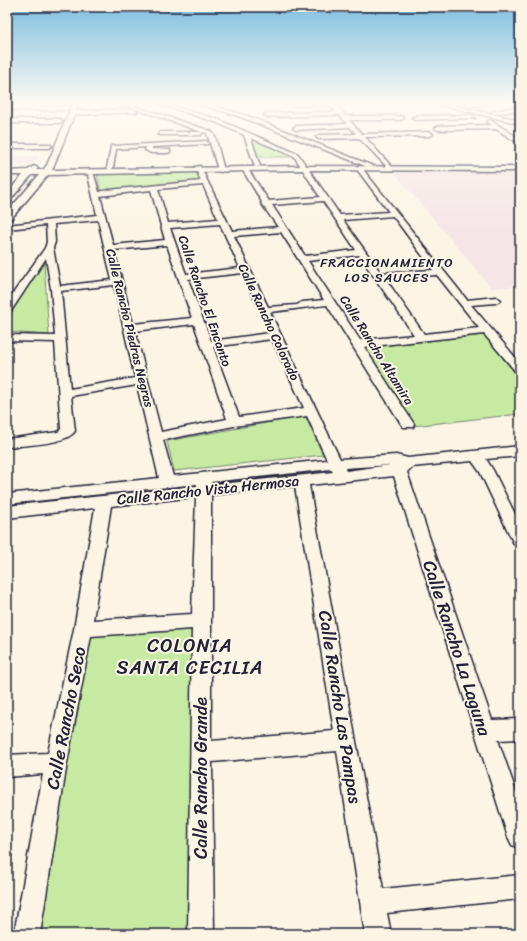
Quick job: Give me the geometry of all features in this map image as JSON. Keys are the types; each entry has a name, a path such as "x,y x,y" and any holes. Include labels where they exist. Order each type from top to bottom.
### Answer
{"main road":[{"path":"7,218 47,170 57,147"},
{"path":"221,168 257,166 366,168 520,165"},
{"path":"7,169 198,169 210,167 246,170 303,167"},
{"path":"388,167 520,169"},
{"path":"7,173 35,168"},
{"path":"7,198 35,168"},
{"path":"47,170 110,168 198,169"}],"street":[{"path":"7,153 45,148 24,147"},
{"path":"110,168 113,147"},
{"path":"149,147 149,150 168,151"},
{"path":"206,147 207,151"},
{"path":"215,147 221,168"},
{"path":"251,147 257,166"},
{"path":"277,147 296,155 323,199 421,337"},
{"path":"317,147 366,168 395,214 464,303 520,370"},
{"path":"371,147 388,167"},
{"name":"Calle Rancho Colorado","path":"198,169 274,335 312,411 338,470"},
{"name":"Calle Rancho Altamira","path":"246,170 408,424"},
{"name":"Calle Rancho Piedras Negras","path":"91,175 143,380 167,482"},
{"path":"97,195 108,192 204,184"},
{"name":"Calle Rancho El Encanto","path":"154,188 170,242 184,277 206,345 234,422"},
{"path":"266,203 323,199"},
{"path":"337,218 395,214"},
{"path":"7,227 101,217"},
{"path":"165,226 222,221"},
{"path":"7,309 49,248 51,242 50,222"},
{"path":"228,234 283,229"},
{"path":"109,248 170,242"},
{"path":"7,442 56,437 66,434 68,430 59,339 56,289 49,248"},
{"path":"303,258 361,252"},
{"path":"184,277 244,270"},
{"path":"379,276 441,272"},
{"path":"56,289 117,282"},
{"path":"464,303 496,300"},
{"path":"263,310 330,302"},
{"path":"130,328 198,320"},
{"path":"357,344 488,330"},
{"path":"206,345 274,335"},
{"path":"7,338 59,339"},
{"path":"64,394 143,380"},
{"path":"157,437 234,422 312,411"},
{"name":"Calle Rancho Vista Hermosa","path":"7,499 104,501 204,484 476,456 520,450"},
{"path":"476,456 486,470 520,540"},
{"name":"Calle Rancho La Laguna","path":"401,464 484,731 520,837"},
{"name":"Calle Rancho Vista Hermosa","path":"7,512 54,500 167,482 204,484 301,480 338,470"},
{"name":"Calle Rancho Las Pampas","path":"301,480 378,934"},
{"name":"Calle Rancho Grande","path":"201,934 201,621 204,484"},
{"name":"Calle Rancho Seco","path":"27,934 56,763 83,630 104,501"},
{"path":"83,630 201,621"},
{"path":"484,731 520,729"},
{"path":"201,752 345,740"},
{"path":"7,766 56,763"},
{"path":"373,902 520,887"}],"shaded area":[{"path":"7,156 40,156 31,166 7,166"},
{"path":"391,169 520,170 520,286 492,288"}],"green space":[{"path":"254,147 277,147 294,154 295,157 257,157"},
{"path":"197,172 203,185 101,194 97,173"},
{"path":"44,263 49,335 7,332 7,319"},
{"path":"484,335 520,379 520,414 413,426 362,348"},
{"path":"305,416 323,455 174,471 167,441"},
{"path":"195,629 194,934 35,934 84,630"}],"district":[{"name":"FRACCIONAMIENTO LOS SAUCES","path":"387,270"},
{"name":"COLONIA SANTA CECILIA","path":"190,656"}]}
